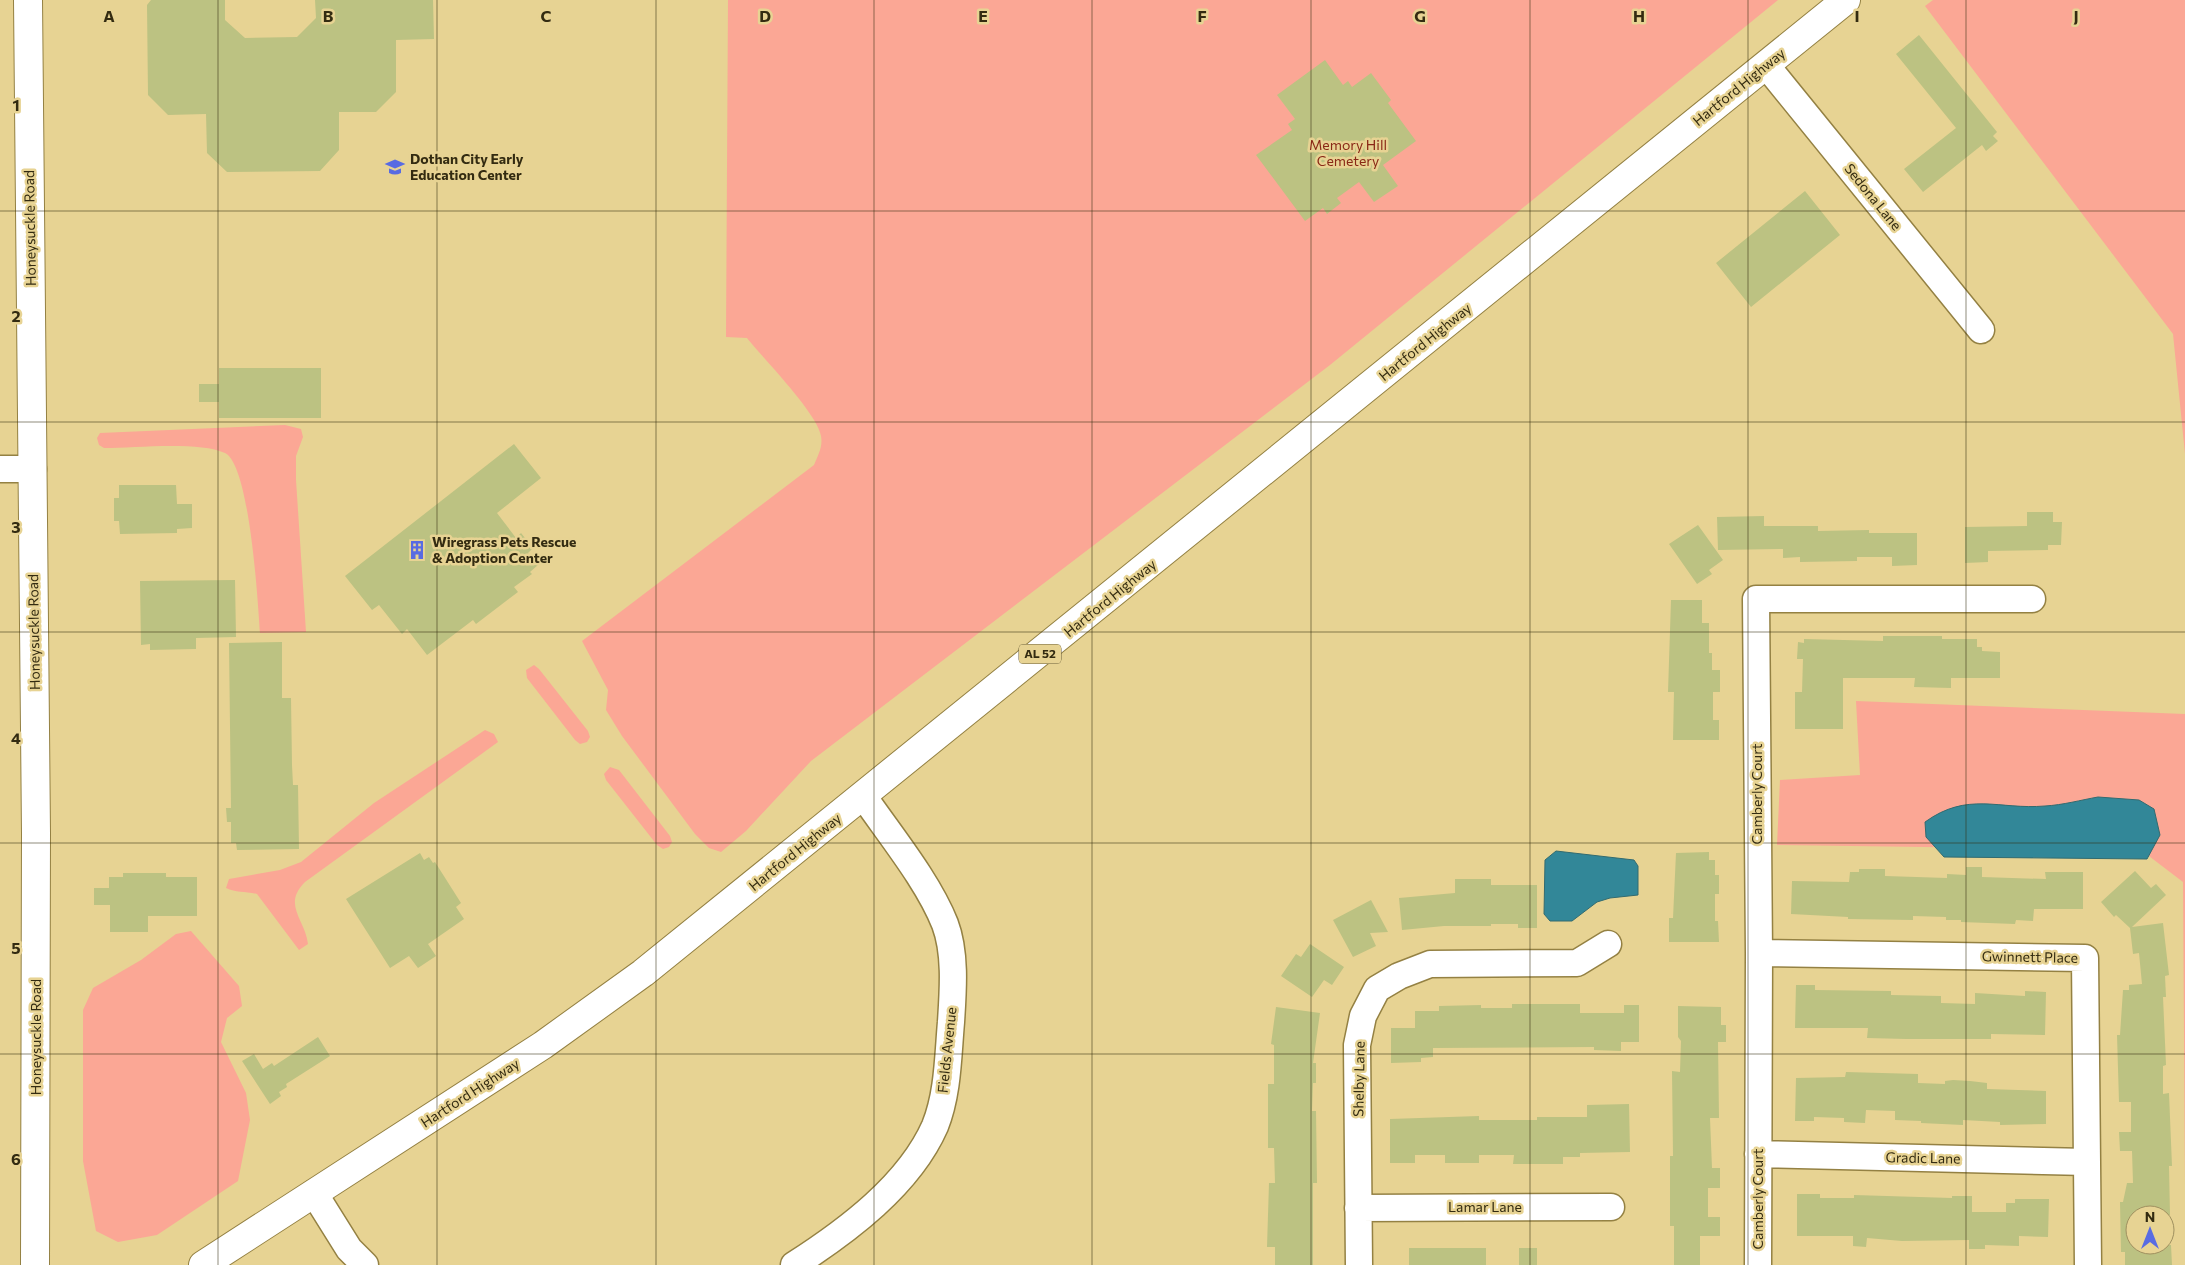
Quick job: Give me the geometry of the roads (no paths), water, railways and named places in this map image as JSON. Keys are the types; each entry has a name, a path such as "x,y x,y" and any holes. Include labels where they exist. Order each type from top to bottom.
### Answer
{"main road":[{"name":"Honeysuckle Road","path":"28,0 36,881 36,1265"},
{"name":"Hartford Highway","path":"202,1265 543,1045 643,973 864,797 1846,0"}],"street":[{"name":"Sedona Lane","path":"1766,65 1981,330"},
{"path":"0,469 33,469"},
{"name":"Camberly Court","path":"1758,1265 1759,953 1756,599 2032,599"},
{"name":"Fields Avenue","path":"794,1265 870,1208 902,1178 922,1151 935,1125 947,1069 952,997 950,950 946,926 934,900 864,797"},
{"name":"Shelby Lane","path":"1359,1265 1357,1045 1364,1016 1377,989 1399,976 1430,964 1577,963 1608,944"},
{"name":"Gwinnett Place","path":"1759,953 2085,958 2088,1265"},
{"name":"Gradic Lane","path":"1758,1154 2087,1162"},
{"path":"314,1193 349,1249 365,1265"},
{"name":"Lamar Lane","path":"1358,1208 1611,1207"}],"water":[{"path":"2098,797 2139,800 2154,809 2160,835 2147,859 1944,857 1926,837 1925,822 1955,807 1970,804 2045,806"},
{"path":"1556,851 1634,860 1638,866 1638,895 1610,898 1597,902 1572,921 1550,921 1544,914 1545,860"}],"place":[{"name":"Dothan City Early Education Center","path":"395,167"},
{"name":"Wiregrass Pets Rescue & Adoption Center","path":"417,550"}],"park label":[{"name":"Memory Hill Cemetery","path":"1348,154"}]}
